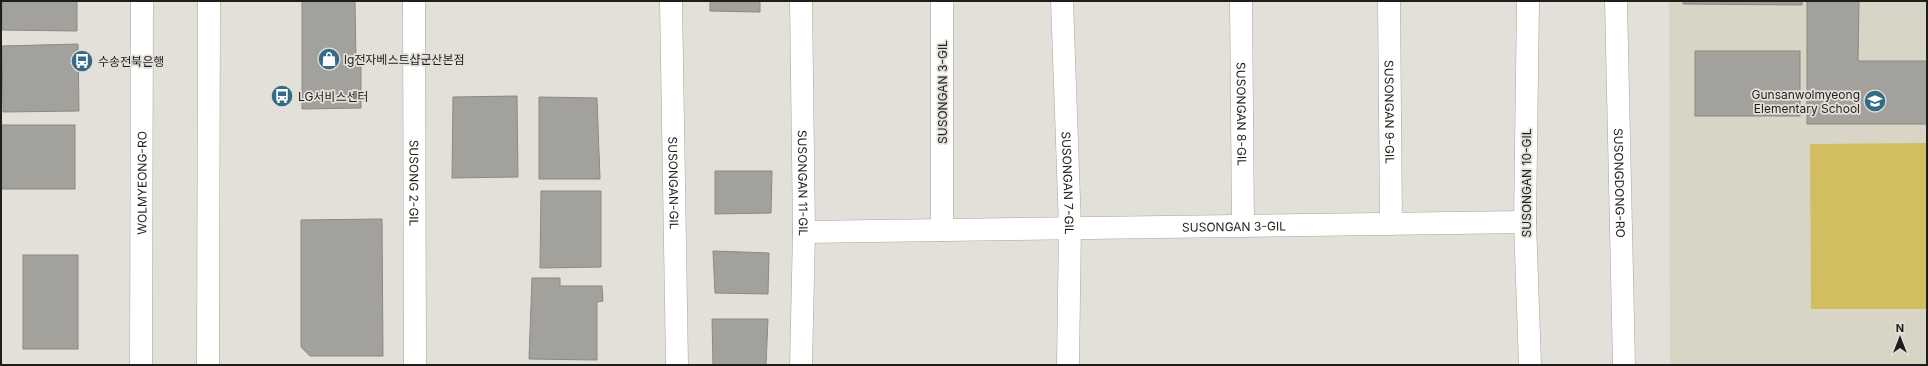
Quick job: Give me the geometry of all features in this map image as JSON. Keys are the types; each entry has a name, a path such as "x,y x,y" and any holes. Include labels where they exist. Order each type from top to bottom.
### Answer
{"street":[{"name":"WOLMYEONG-RO","path":"141,365 142,1"},
{"path":"208,365 209,1"},
{"name":"SUSONG 2-GIL","path":"414,1 415,365"},
{"name":"SUSONGAN-GIL","path":"671,1 676,365"},
{"name":"SUSONGAN 11-GIL","path":"801,1 804,232 801,365"},
{"name":"SUSONGAN 3-GIL","path":"942,1 942,230"},
{"name":"SUSONGAN 7-GIL","path":"1062,1 1070,227 1068,365"},
{"name":"SUSONGAN 8-GIL","path":"1241,1 1243,226"},
{"name":"SUSONGAN 9-GIL","path":"1389,1 1391,224"},
{"name":"SUSONGAN 10-GIL","path":"1528,1 1525,222 1530,365"},
{"name":"SUSONGDONG-RO","path":"1616,1 1624,365"},
{"name":"SUSONGAN 3-GIL","path":"804,232 1070,227 1525,222"}],"shaded area":[{"path":"1669,1 1927,1 1927,365 1670,365"},
{"path":"1927,143 1927,309 1811,309 1810,144"}],"building":[{"path":"2,1 77,1 77,31 2,30"},
{"name":"lg전자베스트샵군산본점","path":"302,1 355,1 356,63 361,63 361,108 302,109"},
{"path":"710,1 760,1 760,12 710,11"},
{"path":"1683,1 1802,1 1802,5 1683,4"},
{"path":"1807,1 1859,1 1858,61 1927,61 1927,124 1807,124"},
{"path":"78,44 79,111 3,112 2,46"},
{"path":"1695,51 1800,51 1800,116 1695,116"},
{"path":"517,96 518,177 452,178 453,97"},
{"path":"539,97 597,98 600,179 539,179"},
{"path":"1,125 75,125 75,189 1,189"},
{"path":"715,171 772,171 771,213 715,214"},
{"path":"541,191 601,191 601,267 540,268"},
{"path":"382,219 383,356 310,356 301,347 301,220"},
{"path":"713,251 769,253 768,294 715,293"},
{"path":"23,255 78,255 78,349 23,349"},
{"path":"532,278 560,278 560,286 602,286 603,301 597,302 597,360 529,359"},
{"path":"712,319 768,319 766,365 713,365"}],"place":[{"name":"lg전자베스트샵군산본점","path":"329,59"},
{"name":"수송전북은행","path":"82,61"},
{"name":"LG서비스센터","path":"282,96"},
{"name":"Gunsanwolmyeong Elementary School","path":"1875,101"}]}
